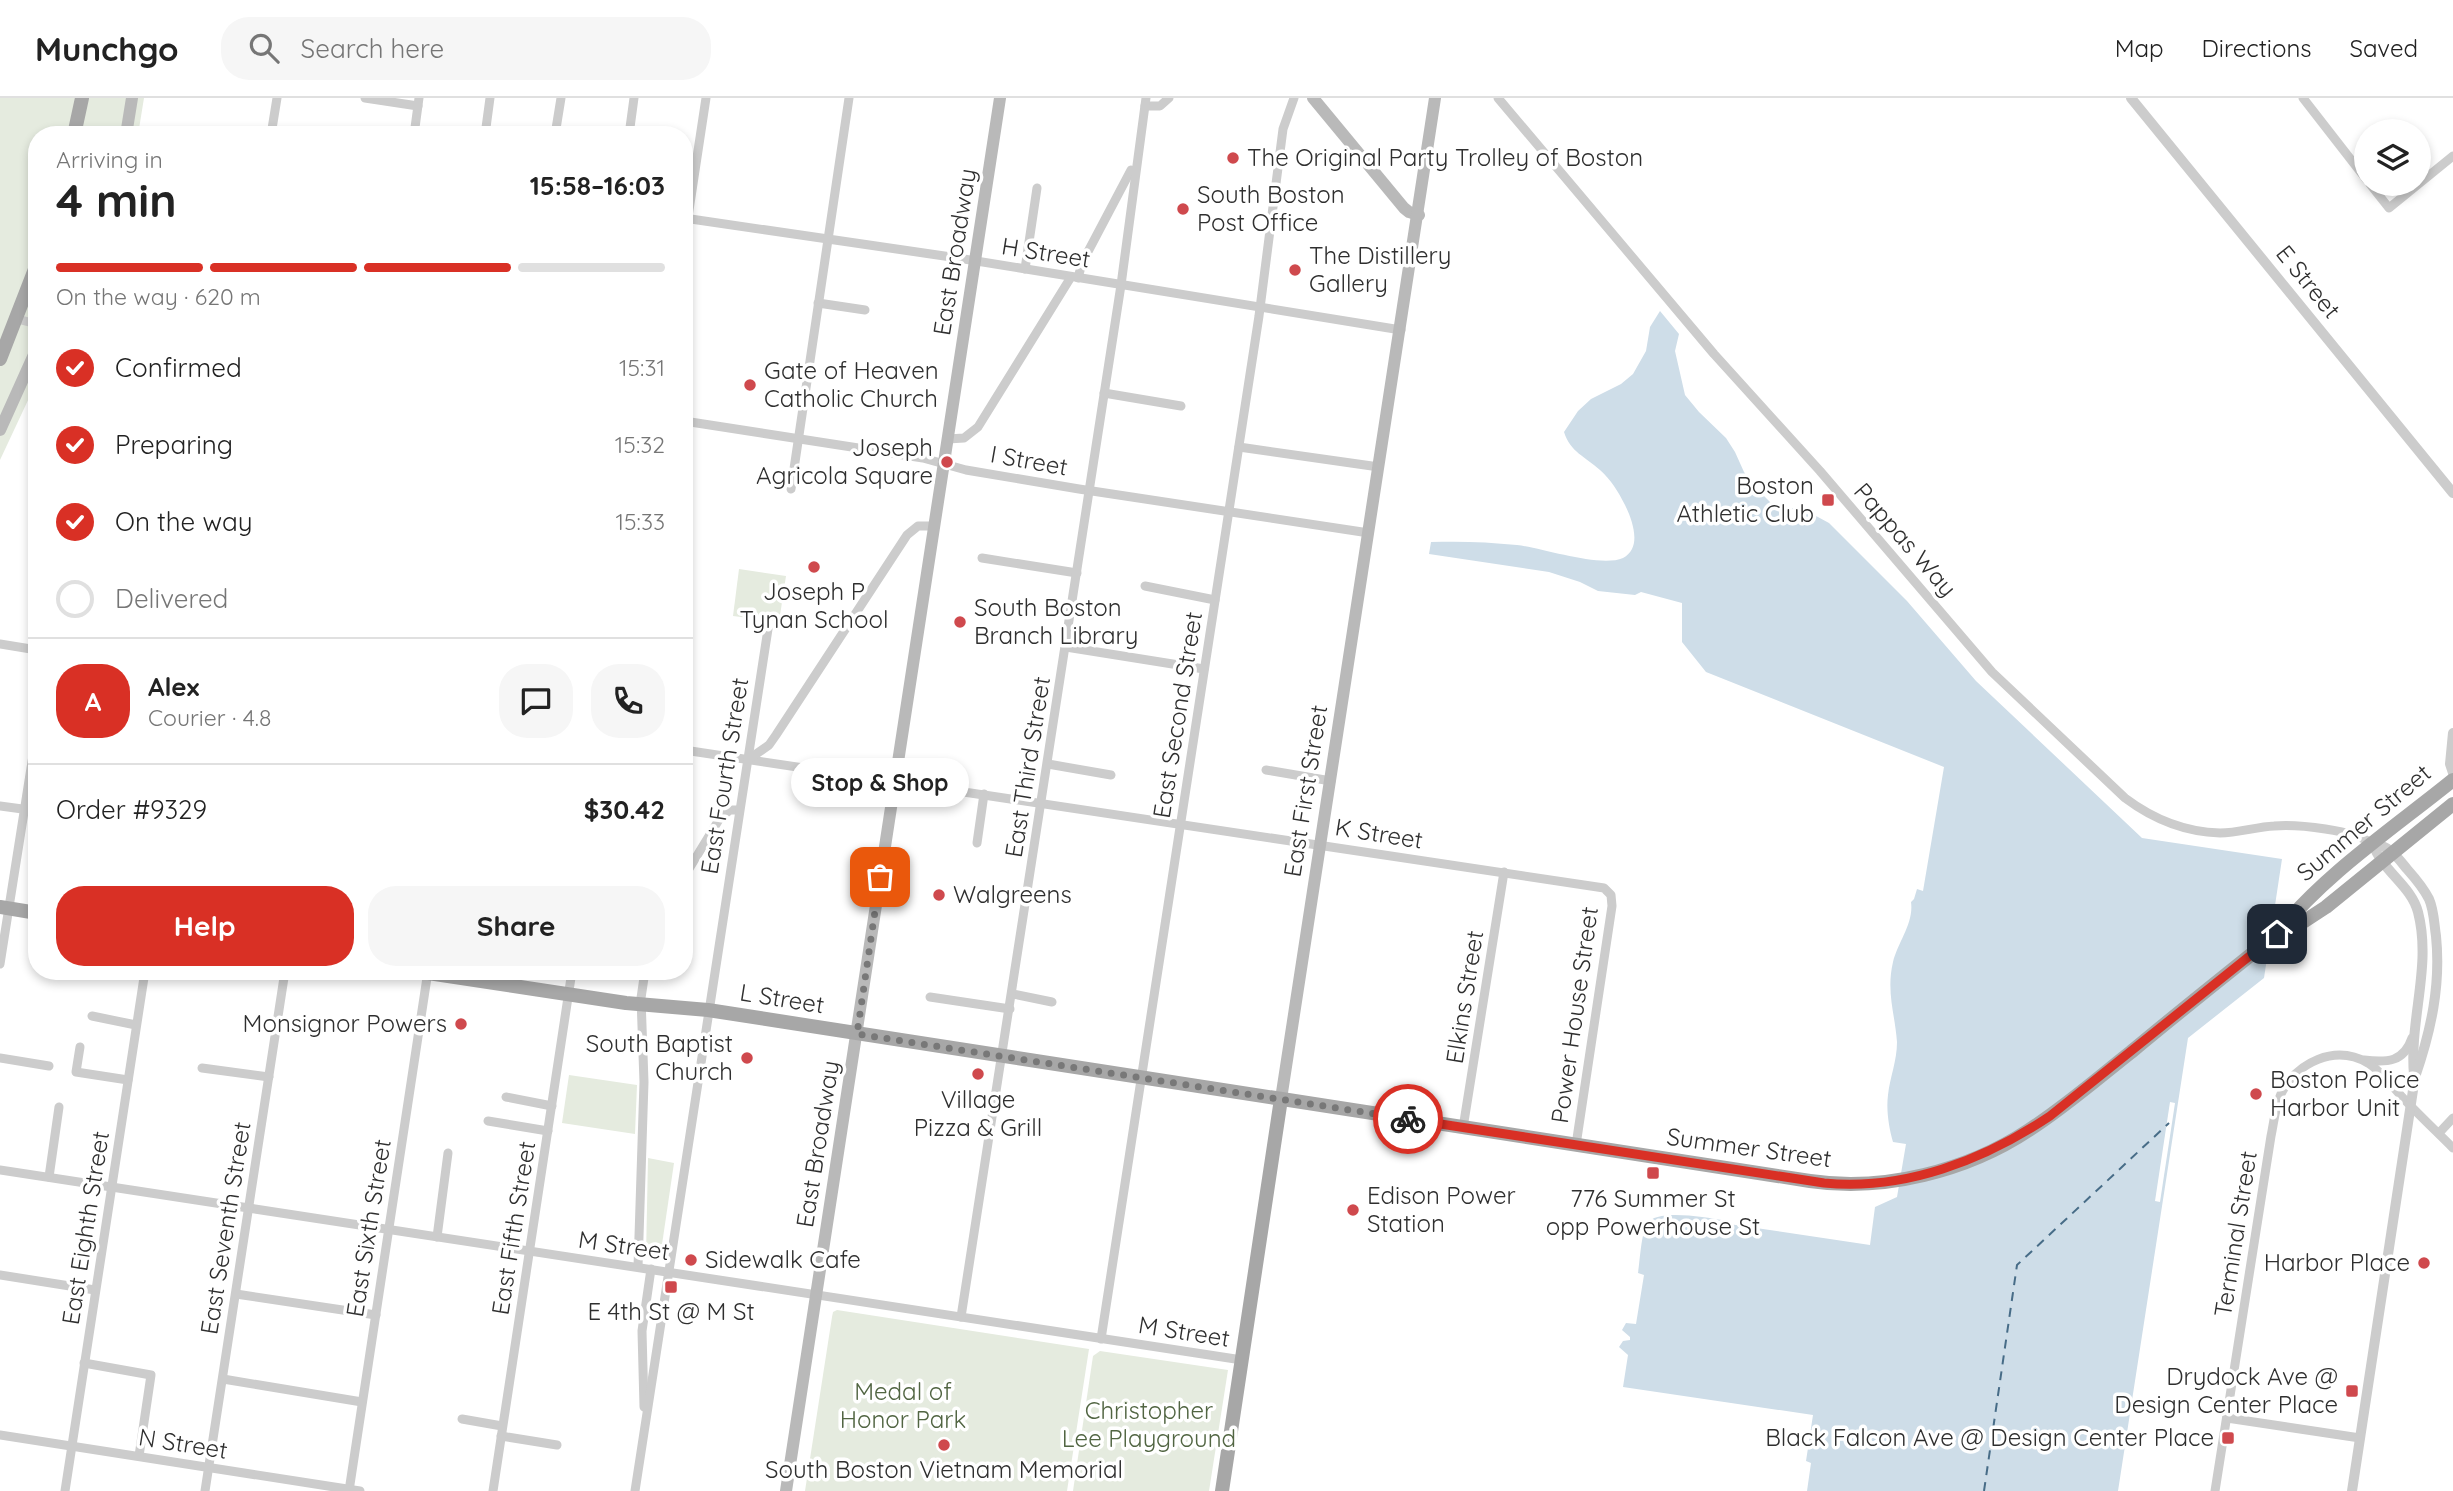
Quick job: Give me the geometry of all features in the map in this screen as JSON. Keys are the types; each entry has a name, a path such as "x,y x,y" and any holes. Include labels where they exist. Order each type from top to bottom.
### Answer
{"main road":[{"path":"76,126 82,98"},
{"path":"127,126 132,98"},
{"name":"East Broadway","path":"786,1491 1000,98"},
{"path":"1313,98 1404,208 1419,215"},
{"name":"East First Street","path":"1222,1491 1435,98"},
{"path":"0,359 28,289"},
{"path":"0,430 28,368"},
{"name":"Summer Street","path":"1141,1079 1824,1183 1894,1180 1964,1163 2003,1146 2050,1116 2277,934 2311,896 2453,779"},
{"name":"Summer Street","path":"2277,934 2312,917 2453,804"},
{"path":"4,908 28,912"},
{"name":"L Street","path":"476,980 641,1005 708,1010 1141,1079"}],"street":[{"path":"272,126 277,98"},
{"path":"365,98 419,102 415,126"},
{"path":"486,126 490,98"},
{"path":"556,126 561,98"},
{"path":"630,126 634,98"},
{"path":"693,176 706,98"},
{"path":"791,489 849,98"},
{"path":"1146,102 1160,106 1169,98"},
{"name":"East Second Street","path":"1101,1339 1239,447 1283,129 1294,98"},
{"name":"Pappas Way","path":"1498,98 1688,323 1828,480 1992,672 2125,798 2151,815 2188,829 2221,832 2274,825 2290,826 2347,833 2373,844"},
{"name":"E Street","path":"2131,98 2453,493"},
{"path":"2302,98 2354,164"},
{"name":"East Third Street","path":"961,1317 1066,647 1146,102"},
{"path":"948,439 964,438 978,427 1075,277 1128,179 1138,148"},
{"path":"2431,174 2453,156"},
{"path":"1025,269 1037,188"},
{"path":"2380,196 2389,208 2404,196"},
{"name":"H Street","path":"693,219 975,261 1401,330"},
{"path":"818,303 865,310"},
{"path":"17,319 28,322"},
{"path":"1104,393 1181,406"},
{"name":"I Street","path":"693,422 927,459 970,470 1089,491 1369,533"},
{"path":"1239,447 1379,467"},
{"path":"749,760 769,745 907,535 918,526 934,526"},
{"path":"982,558 1077,573"},
{"path":"1145,586 1215,600"},
{"name":"East Fourth Street","path":"635,1491 768,629"},
{"path":"0,644 28,649"},
{"path":"1066,647 1204,670"},
{"path":"2453,733 2450,764 2453,773"},
{"name":"K Street","path":"693,751 1601,886 1609,891"},
{"path":"1048,764 1111,775"},
{"path":"1266,770 1331,781"},
{"path":"0,964 4,908 28,785"},
{"path":"976,843 984,794"},
{"path":"0,806 28,810"},
{"path":"693,862 720,818 730,810 739,810"},
{"path":"2352,1491 2414,1077 2414,1029 2423,959 2418,915 2410,894 2388,858 2385,847 2373,844"},
{"path":"2388,858 2422,887 2429,899 2436,940 2438,979 2434,1004 2427,1038 2414,1077"},
{"name":"Elkins Street","path":"1463,1128 1504,872"},
{"name":"Power House Street","path":"1576,1145 1612,906 1609,891"},
{"name":"East Eighth Street","path":"65,1491 144,980"},
{"name":"East Seventh Street","path":"205,1491 284,980"},
{"name":"East Sixth Street","path":"349,1490 389,1230 422,980"},
{"name":"East Fifth Street","path":"493,1491 571,980"},
{"path":"638,1267 644,1082 641,1005 644,980"},
{"path":"1013,994 1052,1002"},
{"path":"930,997 1010,1009"},
{"path":"93,1016 136,1025"},
{"name":"Terminal Street","path":"2216,1491 2271,1136 2279,1100 2298,1070 2314,1060 2335,1056 2388,1062 2398,1058 2409,1046 2414,1029"},
{"path":"80,1047 76,1072 128,1080"},
{"path":"0,1058 48,1066"},
{"path":"2361,1060 2374,1068 2453,1147"},
{"path":"202,1068 269,1077"},
{"path":"506,1097 552,1106"},
{"path":"48,1177 59,1107"},
{"path":"2438,1133 2453,1118"},
{"path":"488,1121 548,1131"},
{"path":"438,1237 448,1153"},
{"name":"M Street","path":"0,1170 1242,1360"},
{"name":"East Fourth Street","path":"644,1428 642,1331 651,1269"},
{"path":"0,1275 95,1290"},
{"path":"236,1294 376,1315"},
{"path":"84,1363 151,1376 139,1456"},
{"path":"223,1379 362,1402"},
{"path":"2227,1418 2360,1438"},
{"path":"462,1419 557,1445"},
{"name":"N Street","path":"0,1434 360,1491"}],"green space":[{"path":"0,98 144,98 139,126 28,126 28,400 0,460"},
{"path":"739,569 786,576 779,622 733,616"},
{"path":"569,1075 637,1085 635,1134 562,1123"},
{"path":"648,1158 674,1163 660,1258 646,1256"},
{"name":"Medal of Honor Park","path":"837,1310 1089,1349 1067,1491 805,1491 832,1317"},
{"name":"Christopher Lee Playground","path":"1100,1351 1228,1370 1209,1491 1073,1491 1093,1356"}],"shaded area":[{"path":"1660,311 1679,334 1675,351 1685,395 1726,438 1755,487 1773,505 1805,510 1829,523 1907,601 1976,681 2142,838 2282,859 2264,978 2188,1038 2118,1491 1807,1491 1811,1463 1806,1461 1813,1415 1623,1387 1628,1355 1619,1347 1623,1341 1630,1340 1622,1330 1626,1323 1636,1324 1644,1275 1638,1273 1642,1241 1645,1228 1652,1219 1671,1215 1694,1216 1722,1220 1722,1223 1870,1245 1875,1207 1897,1197 1906,1144 1893,1142 1889,1125 1888,1095 1897,1042 1891,973 1910,917 1911,902 1917,889 1923,891 1944,767 1706,672 1682,642 1682,603 1641,592 1635,595 1598,591 1549,572 1429,554 1431,542 1517,545 1600,561 1623,558 1629,553 1633,547 1634,533 1622,500 1604,474 1574,449 1564,432 1578,411 1591,399 1621,384 1633,374 1646,351 1650,327"}],"pier":[{"path":"2170,1102 2175,1103 2160,1202 2155,1201"}],"ferry route":[{"path":"1984,1491 2017,1265 2169,1123"}],"way so far":[{"path":"880,877 857,1034 1408,1119"}],"place":[{"name":"The Original Party Trolley of Boston","path":"1233,158"},
{"name":"South Boston Post Office","path":"1183,209"},
{"name":"The Distillery Gallery","path":"1295,270"},
{"name":"Gate of Heaven Catholic Church","path":"750,385"},
{"name":"Joseph Agricola Square","path":"947,462"},
{"name":"Boston Athletic Club","path":"1828,500"},
{"name":"Joseph P Tynan School","path":"814,567"},
{"name":"South Boston Branch Library","path":"960,622"},
{"name":"Stop & Shop","path":"880,877"},
{"name":"Walgreens","path":"939,895"},
{"name":"Monsignor Powers","path":"461,1024"},
{"name":"South Baptist Church","path":"747,1058"},
{"name":"Village Pizza & Grill","path":"978,1074"},
{"name":"Boston Police Harbor Unit","path":"2256,1094"},
{"name":"776 Summer St opp Powerhouse St","path":"1653,1173"},
{"name":"Edison Power Station","path":"1353,1210"},
{"name":"Sidewalk Cafe","path":"691,1260"},
{"name":"Harbor Place","path":"2424,1263"},
{"name":"E 4th St @ M St","path":"671,1287"},
{"name":"Drydock Ave @ Design Center Place","path":"2352,1391"},
{"name":"Black Falcon Ave @ Design Center Place","path":"2228,1438"},
{"name":"South Boston Vietnam Memorial","path":"944,1445"}],"route":[{"path":"1408,1119 1824,1183 1870,1183 1906,1178 1964,1163 2027,1132 2277,934"}]}
